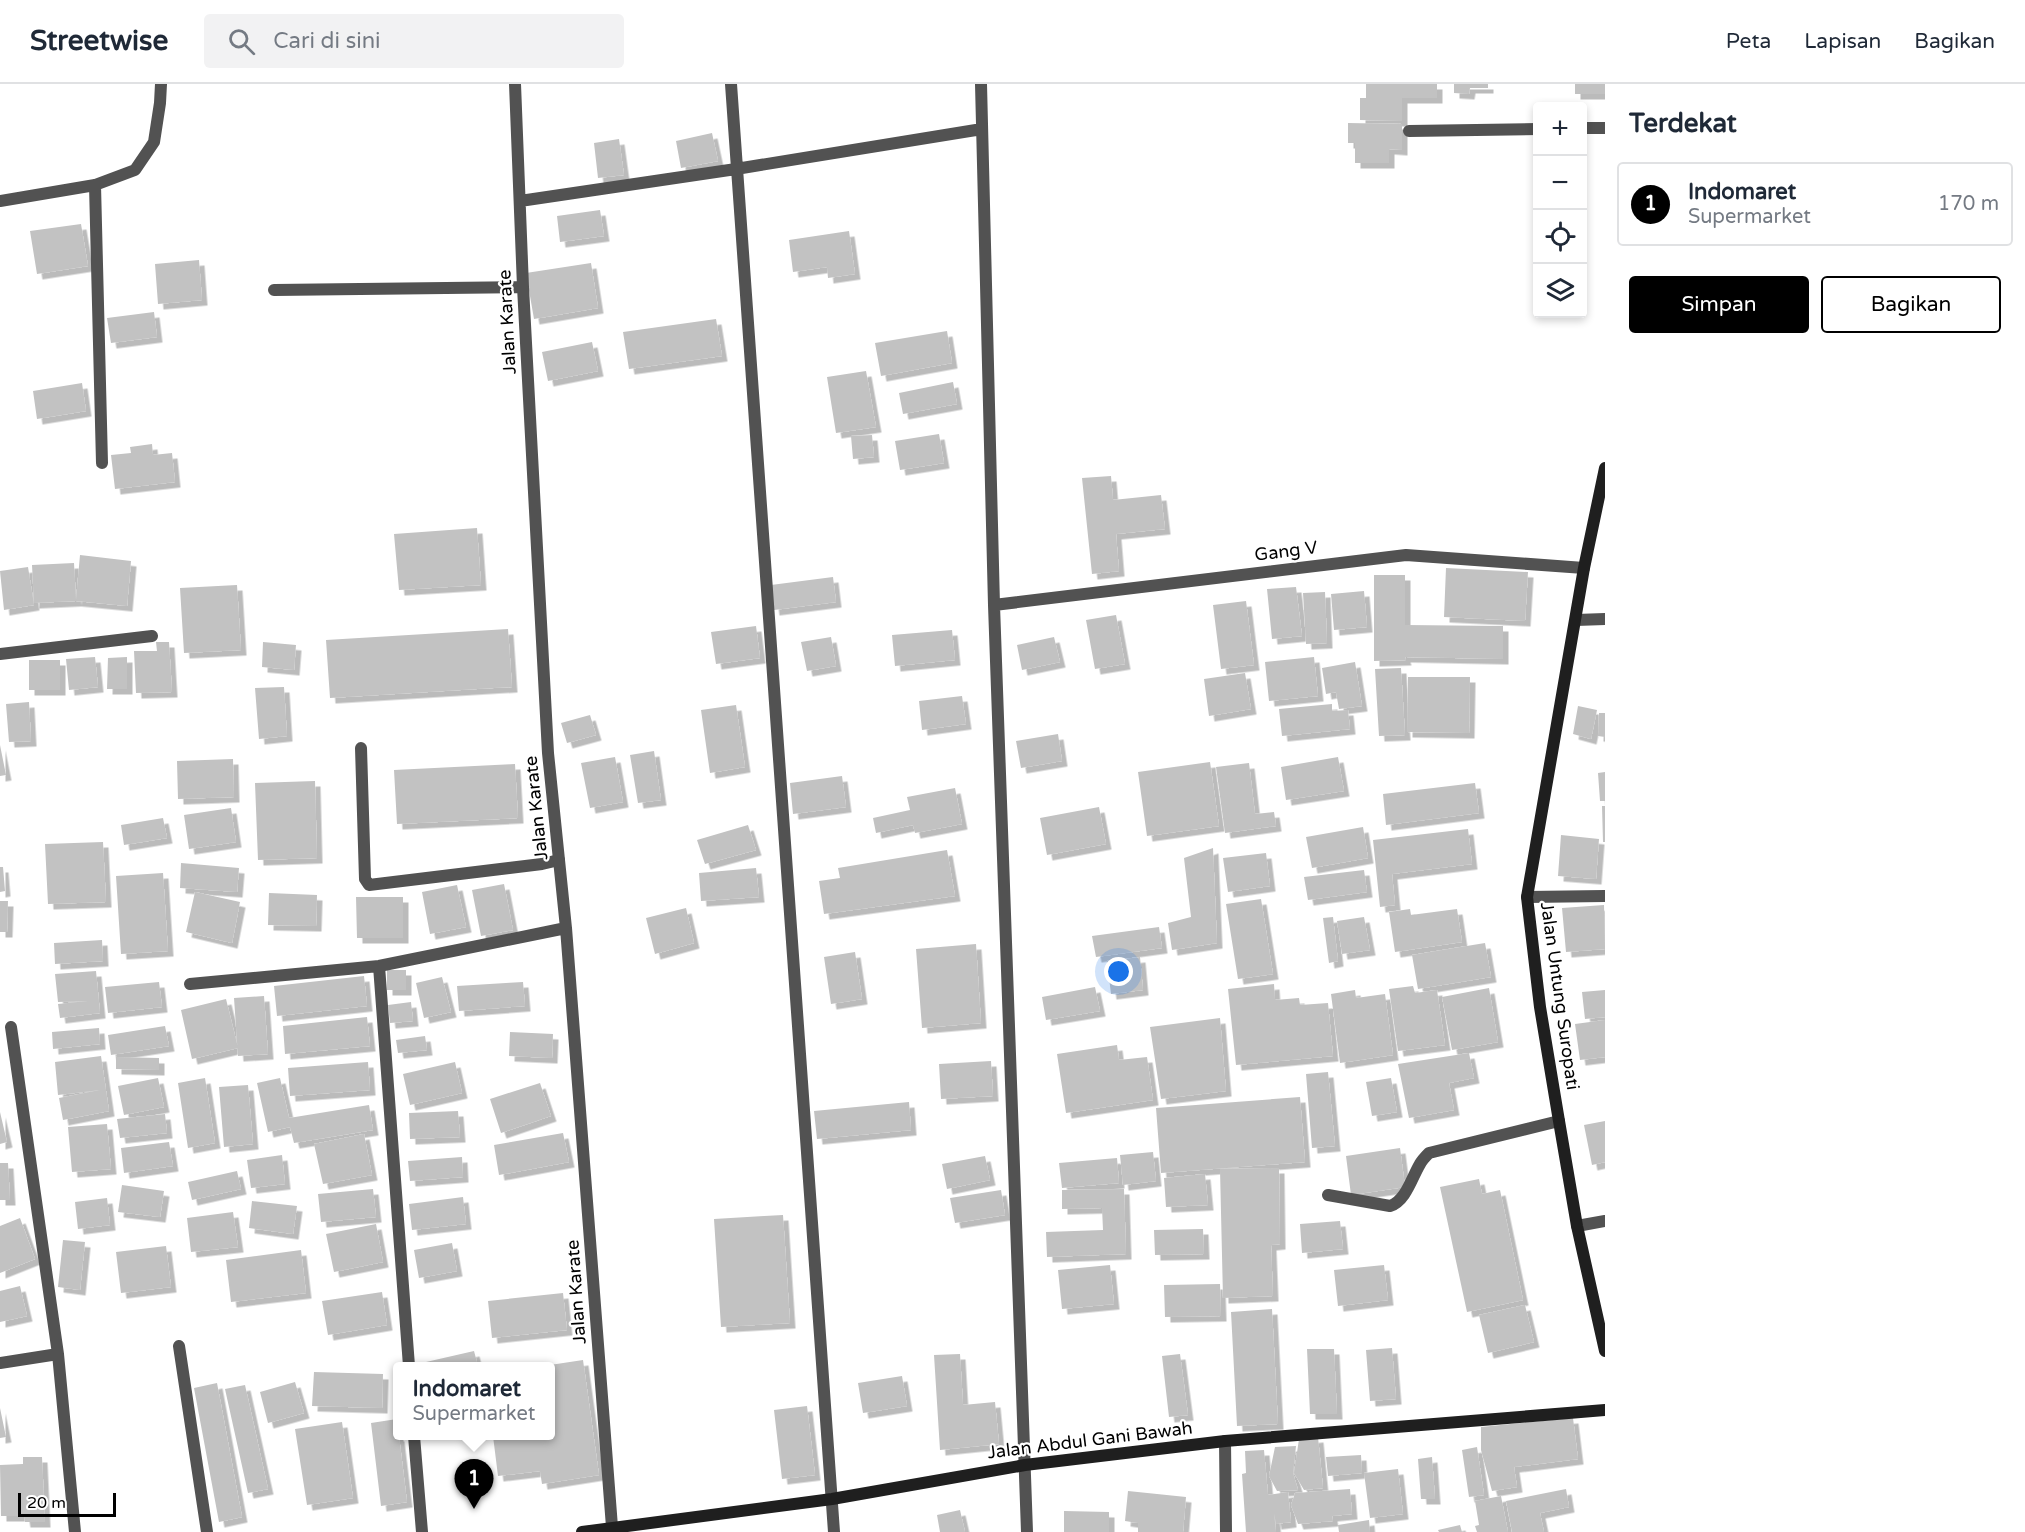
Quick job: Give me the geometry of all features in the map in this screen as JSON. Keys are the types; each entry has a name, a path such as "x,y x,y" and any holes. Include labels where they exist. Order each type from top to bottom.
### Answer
{"main road":[{"name":"Jalan Untung Suropati","path":"1605,468 1584,568 1527,897 1540,1007 1577,1226 1605,1351"},
{"name":"Jalan Abdul Gani Bawah","path":"582,1532 832,1499 1025,1465 1225,1441 1605,1410"}],"street":[{"path":"0,201 95,185 135,170 154,142 161,84"},
{"name":"Jalan Karate","path":"515,84 523,287 547,741 566,928 612,1527"},
{"path":"731,84 834,1532"},
{"path":"981,84 994,605 1027,1532"},
{"path":"1587,128 1605,128"},
{"path":"520,201 982,129"},
{"path":"1408,131 1533,129"},
{"path":"95,185 102,463"},
{"path":"274,290 523,287"},
{"name":"Gang V","path":"994,605 1406,555 1584,568"},
{"path":"1576,620 1605,619"},
{"path":"0,654 152,636"},
{"path":"361,748 365,879 369,885 559,860"},
{"path":"1527,897 1605,896"},
{"path":"190,984 379,966 566,928"},
{"path":"379,966 409,1362"},
{"path":"11,1028 58,1354 75,1532"},
{"path":"1328,1195 1390,1206 1397,1203 1415,1176 1420,1163 1429,1153 1559,1121"},
{"path":"1577,1226 1605,1221"},
{"path":"178,1346 207,1532"},
{"path":"0,1363 58,1354"},
{"path":"414,1440 422,1532"},
{"path":"1225,1441 1226,1532"}],"building":[{"path":"1366,84 1437,84 1437,98 1402,98 1402,121 1360,120 1360,98 1366,98"},
{"path":"1454,84 1488,84 1488,88 1470,88 1469,94 1454,93"},
{"path":"1575,84 1605,84 1605,94 1575,94"},
{"path":"1348,123 1402,124 1402,150 1389,149 1389,163 1355,163 1355,143 1348,143"},
{"path":"712,133 718,161 681,168 676,141"},
{"path":"619,139 624,175 598,178 594,143"},
{"path":"600,210 604,236 560,242 557,216"},
{"path":"81,224 88,266 37,274 30,231"},
{"path":"849,231 855,274 828,278 827,267 793,272 789,240"},
{"path":"199,260 202,300 158,304 155,264"},
{"path":"591,263 598,308 534,319 526,273"},
{"path":"154,312 157,337 111,343 107,318"},
{"path":"716,319 722,356 629,369 623,332"},
{"path":"947,331 952,363 881,376 875,343"},
{"path":"592,342 598,371 548,381 542,352"},
{"path":"866,371 876,427 836,433 827,377"},
{"path":"953,382 957,404 903,414 899,393"},
{"path":"82,383 86,411 37,419 33,391"},
{"path":"939,434 944,463 900,470 895,441"},
{"path":"872,435 874,457 853,459 851,436"},
{"path":"152,444 153,455 172,453 175,482 115,489 111,455 131,453 130,447"},
{"path":"1111,476 1113,500 1161,495 1165,529 1116,534 1119,571 1092,574 1082,478"},
{"path":"477,528 481,585 399,590 394,534"},
{"path":"80,555 131,561 127,606 76,601 34,603 32,565 74,563 76,600"},
{"path":"28,567 34,605 4,610 0,571"},
{"path":"1446,568 1528,572 1525,621 1444,617"},
{"path":"1374,575 1405,575 1405,625 1503,626 1503,659 1405,657 1406,660 1374,661"},
{"path":"833,577 836,602 774,610 771,585"},
{"path":"237,585 241,650 184,653 180,588"},
{"path":"1296,587 1302,636 1272,639 1267,589"},
{"path":"1364,591 1367,627 1334,630 1331,594"},
{"path":"1325,592 1327,643 1306,644 1303,593"},
{"path":"1246,601 1254,665 1221,669 1213,605"},
{"path":"1116,615 1125,664 1095,669 1086,620"},
{"path":"756,626 760,658 716,664 711,632"},
{"path":"508,629 512,687 330,698 326,640"},
{"path":"952,630 955,660 895,666 892,635"},
{"path":"831,637 836,666 807,671 801,642"},
{"path":"1054,637 1060,662 1022,670 1017,645"},
{"path":"156,642 169,642 172,692 136,693 134,651 157,651"},
{"path":"263,642 296,645 294,670 262,667"},
{"path":"95,657 98,687 69,690 66,659"},
{"path":"127,657 127,689 107,689 108,658"},
{"path":"1314,657 1318,696 1269,701 1265,662"},
{"path":"29,660 60,660 60,690 29,690"},
{"path":"1355,662 1362,706 1339,709 1336,692 1326,694 1322,668"},
{"path":"1401,668 1405,735 1379,736 1375,669"},
{"path":"1245,673 1251,709 1209,716 1204,679"},
{"path":"1408,677 1470,677 1469,733 1407,732"},
{"path":"284,687 287,736 259,739 255,688"},
{"path":"962,696 966,724 922,730 919,701"},
{"path":"29,702 31,741 9,742 6,704"},
{"path":"1332,704 1332,711 1348,710 1350,729 1282,736 1279,709"},
{"path":"736,705 745,767 710,773 701,710"},
{"path":"1578,706 1597,710 1591,739 1573,734"},
{"path":"1599,713 1605,713 1605,737 1598,736"},
{"path":"590,715 596,735 567,743 561,723"},
{"path":"1058,734 1062,761 1021,768 1016,741"},
{"path":"0,745 6,775 0,776"},
{"path":"654,751 661,800 638,803 630,755"},
{"path":"615,757 623,802 590,808 581,763"},
{"path":"1338,757 1344,791 1286,800 1281,767"},
{"path":"233,759 234,797 178,799 177,761"},
{"path":"1210,762 1219,826 1147,836 1138,772"},
{"path":"1249,763 1255,814 1274,812 1276,826 1225,833 1216,767"},
{"path":"515,764 518,818 397,824 394,770"},
{"path":"1605,772 1605,801 1600,801 1598,773"},
{"path":"842,776 846,807 793,814 790,783"},
{"path":"315,781 317,858 258,860 255,783"},
{"path":"1475,783 1479,813 1386,825 1383,794"},
{"path":"955,788 962,824 915,833 913,825 876,833 873,818 910,810 907,797"},
{"path":"1602,806 1605,806 1605,842 1603,842"},
{"path":"1099,807 1106,844 1047,855 1040,818"},
{"path":"231,808 236,842 189,849 184,815"},
{"path":"163,818 167,838 124,845 121,825"},
{"path":"748,825 756,850 705,864 697,840"},
{"path":"1363,827 1368,858 1312,868 1306,837"},
{"path":"1468,829 1472,864 1392,874 1395,905 1380,907 1373,840"},
{"path":"1561,835 1599,839 1596,879 1558,876"},
{"path":"103,842 106,902 48,904 45,844"},
{"path":"1213,848 1217,943 1172,950 1168,923 1191,917 1184,858"},
{"path":"947,850 955,896 824,914 819,881 840,878 838,868"},
{"path":"1266,853 1270,886 1228,892 1223,858"},
{"path":"181,863 239,868 237,892 180,888"},
{"path":"0,867 3,867 5,891 0,892"},
{"path":"756,868 759,897 701,901 699,873"},
{"path":"1364,870 1367,892 1308,900 1304,877"},
{"path":"163,873 168,951 121,954 116,876"},
{"path":"504,884 513,930 481,936 472,890"},
{"path":"457,885 466,927 430,934 422,892"},
{"path":"195,892 240,902 232,943 186,932"},
{"path":"269,893 317,895 316,926 268,925"},
{"path":"356,897 403,897 403,938 357,938"},
{"path":"1261,899 1273,974 1238,979 1226,904"},
{"path":"0,901 8,901 7,932 0,932"},
{"path":"1604,905 1605,949 1566,952 1562,908"},
{"path":"686,908 694,943 655,954 646,918"},
{"path":"1410,909 1411,915 1457,909 1462,942 1395,952 1389,912"},
{"path":"1333,917 1338,961 1329,963 1323,918"},
{"path":"1364,917 1370,950 1342,954 1337,921"},
{"path":"1159,927 1162,948 1096,957 1092,936"},
{"path":"102,940 103,961 55,964 54,943"},
{"path":"1485,943 1491,977 1418,989 1412,955"},
{"path":"976,944 981,1023 922,1028 916,949"},
{"path":"855,952 862,999 831,1004 824,957"},
{"path":"1140,957 1143,990 1111,994 1107,961"},
{"path":"387,970 406,970 406,990 387,990"},
{"path":"96,971 100,1013 60,1018 58,1004 88,1001 58,1002 55,974"},
{"path":"364,976 367,1006 277,1016 274,986"},
{"path":"442,977 451,1012 424,1018 416,983"},
{"path":"159,982 162,1007 108,1013 105,987"},
{"path":"523,982 525,1006 459,1011 457,986"},
{"path":"1274,984 1275,1000 1299,998 1300,1005 1328,1003 1333,1056 1236,1065 1228,989"},
{"path":"1413,986 1415,993 1437,990 1445,1045 1398,1051 1389,989"},
{"path":"1095,987 1100,1011 1046,1020 1042,997"},
{"path":"1489,988 1498,1042 1452,1050 1442,997"},
{"path":"1355,990 1356,998 1385,994 1393,1055 1340,1063 1331,994"},
{"path":"1605,990 1605,1017 1585,1019 1582,992"},
{"path":"264,996 268,1054 238,1056 234,998"},
{"path":"226,999 238,1048 192,1059 181,1010"},
{"path":"411,1002 413,1021 390,1023 388,1005"},
{"path":"367,1017 370,1046 285,1054 283,1026"},
{"path":"1220,1018 1226,1091 1161,1099 1150,1027"},
{"path":"1605,1020 1605,1057 1580,1060 1575,1024"},
{"path":"165,1026 169,1046 111,1055 108,1035"},
{"path":"99,1028 100,1044 53,1049 52,1032"},
{"path":"510,1032 553,1034 552,1058 509,1056"},
{"path":"425,1036 427,1050 398,1053 396,1040"},
{"path":"1117,1045 1119,1060 1147,1057 1153,1100 1066,1113 1057,1054"},
{"path":"1469,1053 1474,1078 1449,1083 1454,1110 1409,1118 1398,1064"},
{"path":"101,1056 109,1111 63,1120 59,1098 100,1090 58,1095 55,1062"},
{"path":"116,1057 159,1058 159,1070 116,1069"},
{"path":"991,1061 993,1096 941,1099 939,1064"},
{"path":"368,1062 370,1090 290,1096 288,1068"},
{"path":"455,1062 462,1093 410,1105 403,1074"},
{"path":"1328,1072 1335,1146 1312,1148 1306,1074"},
{"path":"158,1078 164,1107 124,1115 118,1086"},
{"path":"205,1078 215,1143 188,1148 178,1083"},
{"path":"280,1078 289,1118 369,1105 373,1130 294,1143 290,1127 268,1132 257,1083"},
{"path":"1391,1078 1397,1112 1372,1116 1366,1082"},
{"path":"540,1083 551,1116 501,1133 490,1099"},
{"path":"248,1085 253,1144 224,1147 219,1087"},
{"path":"1300,1097 1305,1162 1161,1173 1156,1108"},
{"path":"909,1102 911,1130 817,1139 814,1111"},
{"path":"458,1111 460,1137 410,1139 409,1113"},
{"path":"0,1112 7,1142 0,1144"},
{"path":"165,1114 167,1133 120,1138 117,1119"},
{"path":"1605,1121 1605,1162 1592,1165 1584,1125"},
{"path":"107,1124 111,1169 72,1172 68,1127"},
{"path":"563,1133 569,1162 499,1175 494,1145"},
{"path":"364,1134 372,1175 323,1184 314,1144"},
{"path":"169,1142 173,1166 124,1173 121,1148"},
{"path":"1400,1148 1405,1187 1351,1195 1346,1156"},
{"path":"1153,1152 1156,1181 1123,1185 1120,1155"},
{"path":"282,1155 285,1184 251,1188 247,1160"},
{"path":"985,1156 990,1180 947,1189 942,1164"},
{"path":"462,1157 463,1177 410,1181 408,1161"},
{"path":"1117,1158 1119,1183 1062,1188 1059,1163"},
{"path":"0,1163 8,1163 10,1200 0,1200"},
{"path":"1279,1168 1280,1244 1271,1245 1273,1296 1223,1298 1220,1169"},
{"path":"237,1171 241,1189 192,1200 188,1182"},
{"path":"1205,1174 1208,1205 1166,1207 1164,1178"},
{"path":"1479,1179 1482,1194 1500,1190 1523,1300 1467,1312 1440,1187"},
{"path":"122,1185 164,1191 160,1217 118,1212"},
{"path":"373,1189 376,1217 321,1222 318,1194"},
{"path":"1124,1189 1126,1254 1047,1257 1046,1232 1103,1230 1102,1208 1062,1209 1062,1190"},
{"path":"1001,1190 1005,1215 955,1223 950,1198"},
{"path":"463,1197 466,1224 412,1230 409,1204"},
{"path":"107,1198 110,1225 78,1229 75,1202"},
{"path":"252,1201 297,1206 293,1234 249,1228"},
{"path":"233,1212 238,1247 191,1252 187,1218"},
{"path":"783,1215 790,1323 721,1327 714,1219"},
{"path":"20,1218 35,1259 0,1273 0,1226"},
{"path":"1340,1221 1343,1249 1302,1253 1300,1224"},
{"path":"376,1224 383,1262 334,1272 326,1234"},
{"path":"1203,1229 1204,1254 1155,1255 1154,1230"},
{"path":"63,1240 85,1242 80,1290 58,1287"},
{"path":"452,1243 457,1271 419,1278 414,1250"},
{"path":"166,1246 171,1287 121,1293 116,1252"},
{"path":"301,1250 306,1293 231,1302 226,1260"},
{"path":"1110,1265 1114,1304 1062,1309 1058,1270"},
{"path":"1384,1265 1388,1300 1338,1306 1334,1270"},
{"path":"1220,1284 1221,1316 1165,1317 1164,1285"},
{"path":"20,1286 27,1316 0,1322 0,1291"},
{"path":"382,1292 387,1325 328,1335 322,1301"},
{"path":"563,1293 567,1330 492,1338 488,1301"},
{"path":"1525,1305 1534,1342 1488,1353 1479,1315"},
{"path":"1272,1309 1278,1424 1237,1426 1231,1312"},
{"path":"1392,1348 1396,1399 1370,1401 1366,1350"},
{"path":"1307,1349 1334,1349 1337,1414 1310,1414"},
{"path":"474,1351 477,1362 426,1362"},
{"path":"960,1354 963,1405 995,1402 999,1444 940,1450 934,1355"},
{"path":"1180,1354 1188,1415 1169,1417 1162,1356"},
{"path":"583,1360 599,1475 542,1484 540,1471 498,1476 494,1440 555,1440 555,1364"},
{"path":"314,1372 383,1374 382,1408 312,1406"},
{"path":"902,1376 907,1406 863,1413 858,1383"},
{"path":"295,1382 304,1413 268,1423 260,1392"},
{"path":"217,1383 242,1517 219,1522 194,1388"},
{"path":"245,1385 268,1489 248,1493 225,1389"},
{"path":"807,1406 815,1475 782,1479 774,1410"},
{"path":"0,1408 6,1437 0,1438"},
{"path":"1573,1418 1578,1459 1514,1467 1517,1487 1492,1491 1481,1450 1481,1427"},
{"path":"393,1420 393,1440 399,1440 407,1502 381,1506 371,1423"},
{"path":"342,1422 353,1498 307,1505 295,1429"},
{"path":"1318,1437 1323,1488 1304,1490 1294,1473 1299,1439"},
{"path":"1296,1446 1293,1473 1298,1490 1277,1491 1269,1476 1275,1447"},
{"path":"1477,1447 1484,1495 1469,1497 1462,1450"},
{"path":"1264,1450 1268,1495 1288,1492 1291,1522 1276,1524 1274,1513 1276,1532 1246,1532 1242,1474 1246,1473 1245,1451"},
{"path":"1361,1455 1362,1473 1328,1476 1326,1457"},
{"path":"23,1457 42,1457 45,1522 25,1522 24,1516 1,1516 0,1465 23,1464"},
{"path":"1432,1457 1435,1499 1421,1499 1418,1459"},
{"path":"1398,1469 1403,1514 1370,1518 1364,1473"},
{"path":"1350,1489 1352,1514 1332,1516 1333,1521 1298,1524 1291,1505 1295,1493"},
{"path":"1566,1489 1569,1507 1540,1513 1544,1532 1512,1532 1506,1501"},
{"path":"1128,1491 1186,1497 1183,1532 1138,1532 1138,1523 1125,1521"},
{"path":"1501,1496 1508,1532 1477,1532 1475,1526 1479,1525 1475,1501"},
{"path":"960,1510 965,1532 940,1532 937,1515"},
{"path":"1064,1511 1109,1512 1109,1532 1064,1532"},
{"path":"1369,1520 1370,1532 1339,1532 1338,1525"},
{"path":"1460,1525 1462,1532 1439,1532 1438,1530"}],"place":[{"name":"Indomaret","path":"474,1509"}]}
